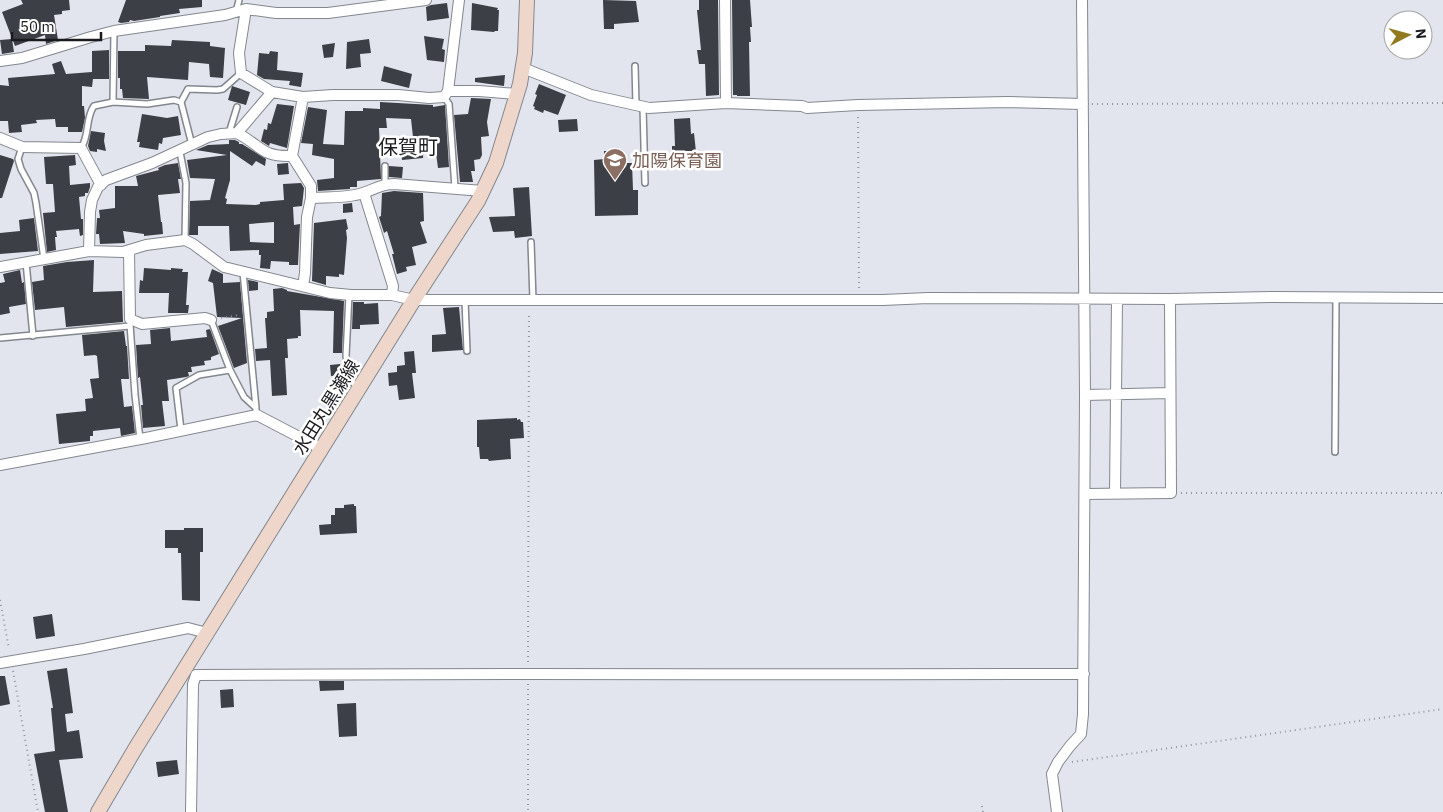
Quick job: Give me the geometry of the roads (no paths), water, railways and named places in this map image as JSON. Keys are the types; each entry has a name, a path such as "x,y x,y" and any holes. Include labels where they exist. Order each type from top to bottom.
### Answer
{"main road":[{"name":"水田丸黒瀬線","path":"98,812 191,671 207,633 414,300 459,234 483,191 498,155 523,68 527,29 527,0"}],"street":[{"path":"0,61 22,58 91,36 114,31 241,11 328,13 426,0"},
{"path":"446,94 459,0"},
{"path":"725,0 726,103"},
{"path":"1056,812 1052,774 1058,762 1081,734 1084,714 1083,533 1085,395 1082,0"},
{"path":"241,11 239,53 241,72 272,92 303,97 333,95 429,98 446,94 479,91 517,94"},
{"path":"523,68 592,94 640,106 667,108 726,103 802,106 807,108 1008,102 1082,104"},
{"path":"233,133 272,92"},
{"path":"302,286 305,273 307,217 311,198 311,186 292,156 303,97"},
{"path":"89,252 92,200 98,188 106,180 180,152 208,137 233,133 243,136 257,148 267,153 276,156 292,156"},
{"path":"0,138 22,147 81,148 101,184"},
{"path":"311,198 355,196 385,184 483,191"},
{"path":"364,193 393,286 392,296"},
{"path":"0,267 89,252 123,252 146,245 185,240 224,267 243,272 349,295 392,296 414,300 1443,298"},
{"path":"129,250 130,322 142,324 205,318 211,320"},
{"path":"1115,494 1117,299"},
{"path":"1085,494 1171,493 1170,300"},
{"path":"1085,395 1170,393"},
{"path":"0,465 181,431 257,411 322,449"},
{"path":"0,663 84,649 188,628 207,633"},
{"path":"191,812 193,684 191,671 804,675 1084,674"}],"lane":[{"path":"239,0 241,11"},
{"path":"113,102 114,31"},
{"path":"635,66 640,106 645,183"},
{"path":"192,145 181,102 188,89 223,89 241,72"},
{"path":"446,94 449,104 455,188"},
{"path":"81,148 85,143 90,112 94,106 113,102 147,104 174,100 181,102"},
{"path":"233,133 237,107"},
{"path":"22,147 18,159 21,169 34,193 40,222 44,259"},
{"path":"180,152 186,182 185,240"},
{"path":"385,166 385,184"},
{"path":"531,242 531,300"},
{"path":"26,262 33,336"},
{"path":"243,272 257,411"},
{"path":"349,295 346,356 350,379 359,389"},
{"path":"1335,452 1336,298"},
{"path":"465,300 467,351"},
{"path":"211,320 230,370 244,397 257,411"},
{"path":"0,338 33,336 130,322 140,439"},
{"path":"181,431 176,388 199,375 230,370"}],"place":[{"name":"加陽保育園","path":"615,181"}],"district":[{"name":"保賀町","path":"408,146"}]}
